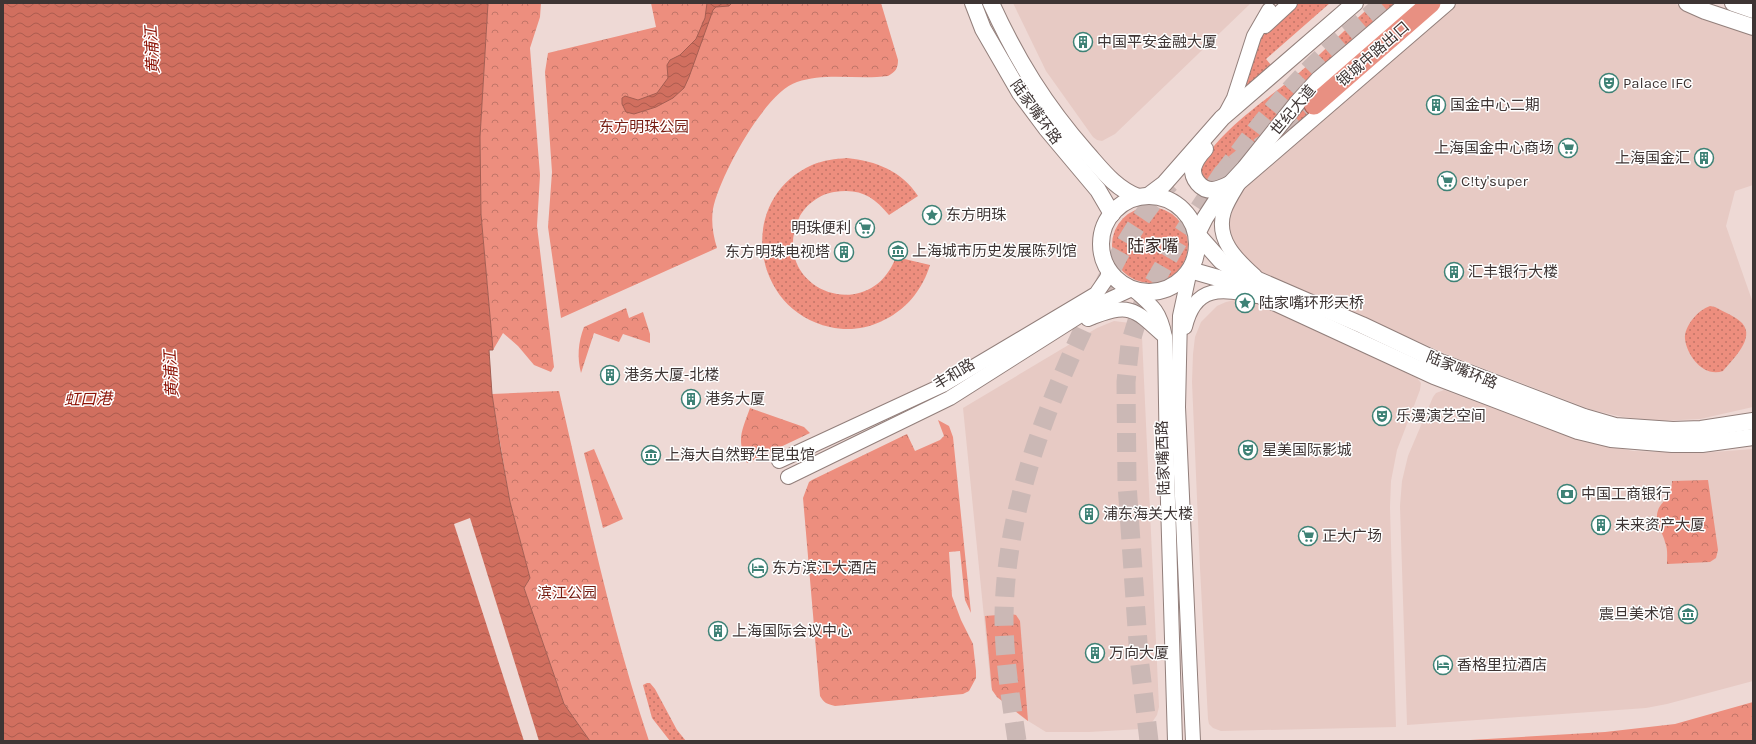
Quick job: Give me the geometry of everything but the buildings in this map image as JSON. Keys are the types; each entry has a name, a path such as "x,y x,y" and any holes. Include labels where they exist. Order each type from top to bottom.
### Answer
{"highway":[{"name":"银城中路出口","path":"1314,105 1431,3"}],"main road":[{"name":"陆家嘴环路","path":"973,3 983,29 1020,93 1046,128 1098,190 1112,214"},
{"name":"陆家嘴环路","path":"991,3 1003,30 1028,76 1049,107 1112,181 1125,192 1143,196"},
{"path":"1143,196 1161,197 1174,202 1184,211 1192,222 1197,234 1198,247 1196,259 1190,270 1178,283 1164,290 1149,293 1133,290 1119,282 1109,271 1103,257 1101,242 1104,227 1112,214 1124,203 1143,196 1164,184 1219,122 1355,3"},
{"name":"世纪大道","path":"1197,234 1205,218 1234,184 1298,102 1319,79 1408,3"},
{"path":"1687,3 1705,11 1753,27"},
{"path":"1733,3 1753,10"},
{"path":"1219,122 1214,140 1195,163 1193,169 1194,175 1199,185 1208,190 1214,190 1234,184"},
{"name":"陆家嘴环路","path":"1197,234 1222,262 1235,270 1362,325 1440,362 1592,419 1615,426 1673,430 1701,429 1753,421"},
{"name":"陆家嘴环路","path":"1190,270 1239,284 1265,298 1434,376 1578,431 1611,439 1672,444 1702,444 1753,437"}],"street":[{"path":"1254,36 1290,3"},
{"path":"1262,281 1239,262 1229,249 1224,238 1222,224 1224,212 1234,184 1448,3"},
{"path":"1219,122 1234,98 1254,36 1269,10"},
{"name":"陆家嘴西路","path":"1190,270 1180,316 1178,407 1193,741"},
{"name":"丰和路","path":"779,461 943,384 1096,294 1107,278 1109,271"},
{"name":"丰和路","path":"788,477 950,398 1095,306 1133,290"},
{"name":"陆家嘴西路","path":"1133,290 1152,305 1162,320 1165,338 1166,444 1175,741"},
{"path":"1179,353 1186,323 1193,308 1202,298 1212,292 1220,290 1265,298"},
{"path":"1045,338 1056,339 1086,320 1109,311 1123,309 1134,312 1146,319 1165,338"}],"shaded area":[{"path":"1013,3 1251,3 1115,134 1102,141 1093,137 1046,71"},
{"path":"1451,3 1674,3 1708,19 1753,34 1753,185 1735,191 1726,226 1753,303 1753,407 1700,419 1660,421 1623,417 1592,410 1451,356 1252,268 1230,244 1226,215 1239,188"},
{"name":"正大广场","path":"1239,299 1254,302 1417,378 1421,383 1420,390 1397,450 1391,481 1390,507 1396,727 1221,731 1213,728 1209,724 1200,568 1192,382 1193,354 1195,337 1201,322 1217,306"},
{"path":"1114,321 1130,323 1137,328 1142,337 1159,707 1157,715 1153,721 1148,726 1141,729 1089,732 1046,732 1025,719 997,697 991,687 963,408 1097,328"},
{"path":"1444,390 1579,440 1633,451 1701,453 1753,449 1753,681 1667,704 1646,708 1407,725 1400,506 1402,481 1408,456 1433,397 1436,393"}],"green space":[{"path":"488,3 541,3 540,17 530,48 540,175 537,226 554,367 551,372 534,365 518,346 503,333 493,350 481,213 480,137"},
{"name":"东方明珠公园","path":"651,3 881,3 898,60 897,68 888,76 819,77 797,82 784,89 758,118 745,137 724,177 712,214 714,238 717,248 561,318 548,227 552,172 545,72 548,53 656,27"},
{"path":"1288,3 1330,3 1266,59 1271,65 1243,90 1261,38 1267,28"},
{"path":"1374,3 1400,3 1225,181 1211,187 1198,170 1207,155 1218,142 1244,116 1310,64"},
{"path":"1307,101 1318,113 1283,139 1281,136"},
{"path":"834,159 858,159 887,169 904,180 912,187 918,196 889,215 871,198 851,191 829,193 814,201 805,209 799,218 793,243 797,264 809,280 825,291 845,295 865,291 883,279 896,257 930,265 927,274 917,292 905,306 889,317 874,324 862,328 849,329 830,327 803,317 783,299 770,277 763,252 763,227 772,202 788,181 812,165"},
{"path":"1150,207 1165,210 1177,218 1185,230 1188,245 1185,260 1177,272 1165,280 1150,283 1135,280 1123,272 1115,260 1112,245 1115,230 1123,218 1135,210"},
{"path":"1710,306 1733,316 1742,323 1746,329 1745,342 1737,355 1723,371 1709,371 1703,368 1693,358 1686,346 1685,334 1689,324 1701,311"},
{"path":"626,308 629,318 643,312 650,334 650,343 623,334 619,342 594,333 581,373 579,350 580,338 584,327"},
{"name":"滨江公园","path":"559,391 611,611 635,698 649,741 590,741 564,704 524,588 530,578 510,502 492,394"},
{"path":"750,408 804,427 810,433 747,463 742,448 741,435"},
{"path":"938,420 949,426 953,437 971,613 965,600 960,551 949,552 952,596 961,620 973,644 976,678 969,691 963,694 835,706 828,704 824,702 820,696 803,498 809,482 907,434 915,451 940,440 944,436"},
{"path":"594,449 623,519 603,528 584,453"},
{"path":"1708,480 1718,550 1716,558 1710,562 1667,564 1667,547 1658,524 1657,513 1670,493 1672,481"},
{"path":"1016,615 1020,621 1028,721 997,697 992,690 985,616"},
{"path":"650,683 655,689 677,730 686,741 670,741 652,718 643,685"},
{"path":"1753,702 1753,741 1453,741 1605,732 1675,724"}],"water":[{"path":"3,3 488,3 480,137 481,214 493,350 489,350 492,394 510,502 530,578 524,588 564,704 590,741 3,741"},
{"path":"707,3 732,3 729,6 716,7 713,10 684,88 673,98 656,107 634,114 626,112 622,104 622,98 625,96 638,100 657,93 668,78 667,65 670,60 680,55 696,39 705,18"}],"pier":[{"path":"470,518 539,741 524,741 454,524"}],"tunnel":[{"path":"1222,174 1266,117 1301,77 1331,48 1383,3"},
{"path":"1149,741 1139,657 1127,484 1126,382 1130,344 1141,308 1150,289 1181,236 1222,174 1242,158 1280,134 1314,105"},
{"path":"1017,741 1010,695 1004,618 1006,578 1011,539 1019,501 1030,463 1057,389 1072,353 1106,281 1134,229 1170,183"}],"place":[{"name":"中国平安金融大厦","path":"1083,42"},
{"name":"Palace IFC","path":"1609,83"},
{"name":"国金中心二期","path":"1436,105"},
{"name":"上海国金中心商场","path":"1568,148"},
{"name":"上海国金汇","path":"1704,158"},
{"name":"C!ty'super","path":"1447,181"},
{"name":"东方明珠","path":"932,215"},
{"name":"明珠便利","path":"865,228"},
{"name":"上海城市历史发展陈列馆","path":"898,251"},
{"name":"东方明珠电视塔","path":"844,252"},
{"name":"汇丰银行大楼","path":"1454,272"},
{"name":"陆家嘴环形天桥","path":"1245,303"},
{"name":"港务大厦-北楼","path":"610,375"},
{"name":"港务大厦","path":"691,399"},
{"name":"乐漫演艺空间","path":"1382,416"},
{"name":"星美国际影城","path":"1248,450"},
{"name":"上海大自然野生昆虫馆","path":"651,455"},
{"name":"中国工商银行","path":"1567,494"},
{"name":"浦东海关大楼","path":"1089,514"},
{"name":"未来资产大厦","path":"1601,525"},
{"name":"正大广场","path":"1308,536"},
{"name":"东方滨江大酒店","path":"758,568"},
{"name":"震旦美术馆","path":"1688,614"},
{"name":"上海国际会议中心","path":"718,631"},
{"name":"万向大厦","path":"1095,653"},
{"name":"香格里拉酒店","path":"1443,665"}],"district":[{"name":"陆家嘴","path":"1153,246"}],"water label":[{"name":"黄浦江","path":"152,50"},
{"name":"黄浦江","path":"171,374"},
{"name":"虹口港","path":"88,399"}]}
